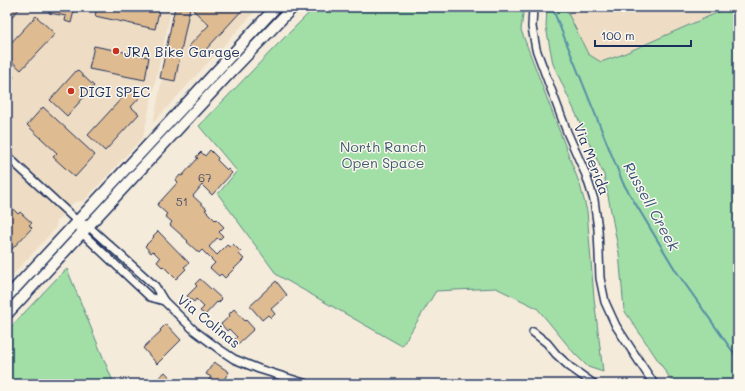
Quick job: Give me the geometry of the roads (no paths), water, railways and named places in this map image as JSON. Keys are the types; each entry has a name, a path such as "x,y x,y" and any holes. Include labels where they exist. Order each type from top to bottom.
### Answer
{"main road":[{"path":"7,297 276,7"},
{"path":"281,19 286,7"},
{"path":"7,314 226,77 293,7"}],"street":[{"name":"Via Merida","path":"533,7 532,27 536,49 567,132 586,175 594,200 598,229 600,278 605,302 616,326 654,384"},
{"name":"Via Colinas","path":"7,156 77,221 150,296 164,301"},
{"name":"Via Colinas","path":"85,230 155,286 164,301 195,331 219,349 234,359 259,369 307,384"},
{"path":"533,332 547,343 570,368 594,384"}],"waterway":[{"name":"Russell Creek","path":"551,7 623,183 676,271 738,359"}],"place":[{"name":"JRA Bike Garage","path":"116,51"},
{"name":"DIGI SPEC","path":"71,91"}],"park label":[{"name":"North Ranch Open Space","path":"383,154"}]}
